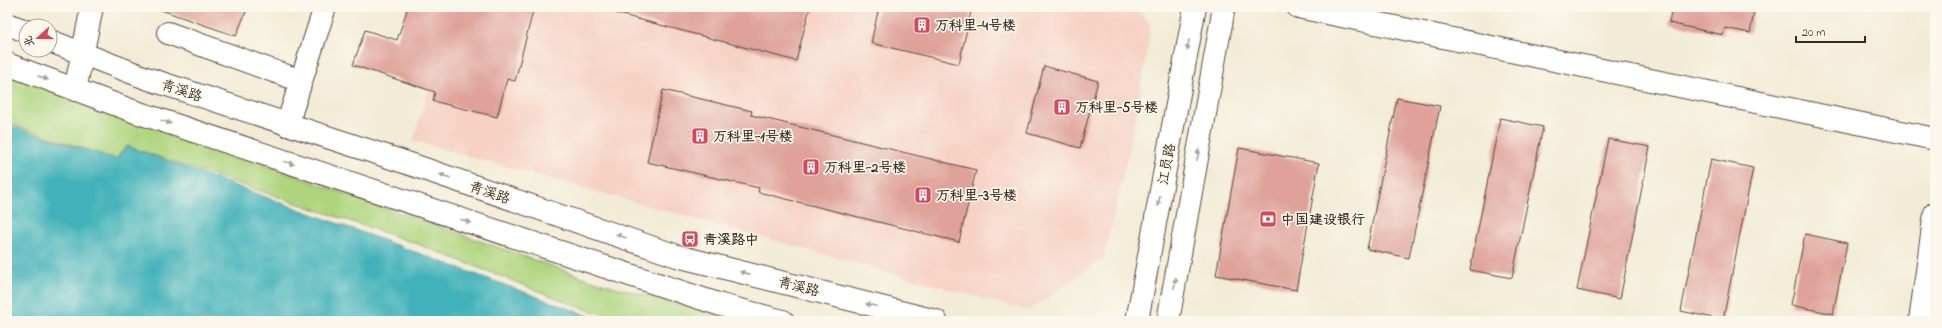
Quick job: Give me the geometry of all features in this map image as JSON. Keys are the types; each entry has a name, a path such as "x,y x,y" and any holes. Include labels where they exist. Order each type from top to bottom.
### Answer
{"main road":[{"path":"75,90 84,54 92,7"},
{"path":"287,125 325,7"},
{"name":"江员路","path":"1136,321 1195,7"},
{"name":"江员路","path":"1168,321 1224,7"},
{"path":"1298,7 1935,139"},
{"path":"7,24 18,28"},
{"path":"168,33 301,81"},
{"name":"青溪路","path":"58,44 146,78 404,162 677,256 936,321"},
{"path":"7,64 133,111 721,305 783,321"},
{"path":"1920,321 1935,213"}],"shaded area":[{"path":"453,7 1134,7 1151,24 1137,113 1104,258 1029,311 413,141"}],"green space":[{"path":"7,75 591,280 736,321 625,321 582,308 415,243 127,146 116,159 7,123"}],"water":[{"path":"7,125 116,159 127,146 603,321 7,321"}],"building":[{"path":"162,7 248,7 236,36 161,10"},
{"path":"408,7 534,7 515,81 507,79 497,117 433,101 435,92 353,65 365,30 397,40"},
{"path":"615,7 810,7 796,61 615,13"},
{"name":"万科里-4号楼","path":"879,7 972,7 959,64 871,43"},
{"path":"1672,7 1755,7 1750,33 1725,28 1723,35 1669,23"},
{"name":"万科里-5号楼","path":"1044,66 1098,81 1080,148 1027,133"},
{"path":"663,90 752,111 751,115 976,170 959,242 758,192 759,188 647,162"},
{"path":"1397,98 1440,106 1409,258 1367,249"},
{"path":"1500,118 1543,127 1512,278 1470,270"},
{"path":"1608,139 1650,147 1620,299 1577,290"},
{"name":"中国建设银行","path":"1239,148 1319,163 1296,290 1216,275"},
{"path":"1711,159 1753,168 1723,320 1681,311"},
{"path":"1805,234 1847,243 1833,314 1791,305"}],"place":[{"name":"万科里-4号楼","path":"922,25"},
{"name":"万科里-5号楼","path":"1062,107"},
{"name":"万科里-1号楼","path":"700,136"},
{"name":"万科里-2号楼","path":"811,167"},
{"name":"万科里-3号楼","path":"923,195"},
{"name":"中国建设银行","path":"1268,219"},
{"name":"青溪路中","path":"690,239"}]}
